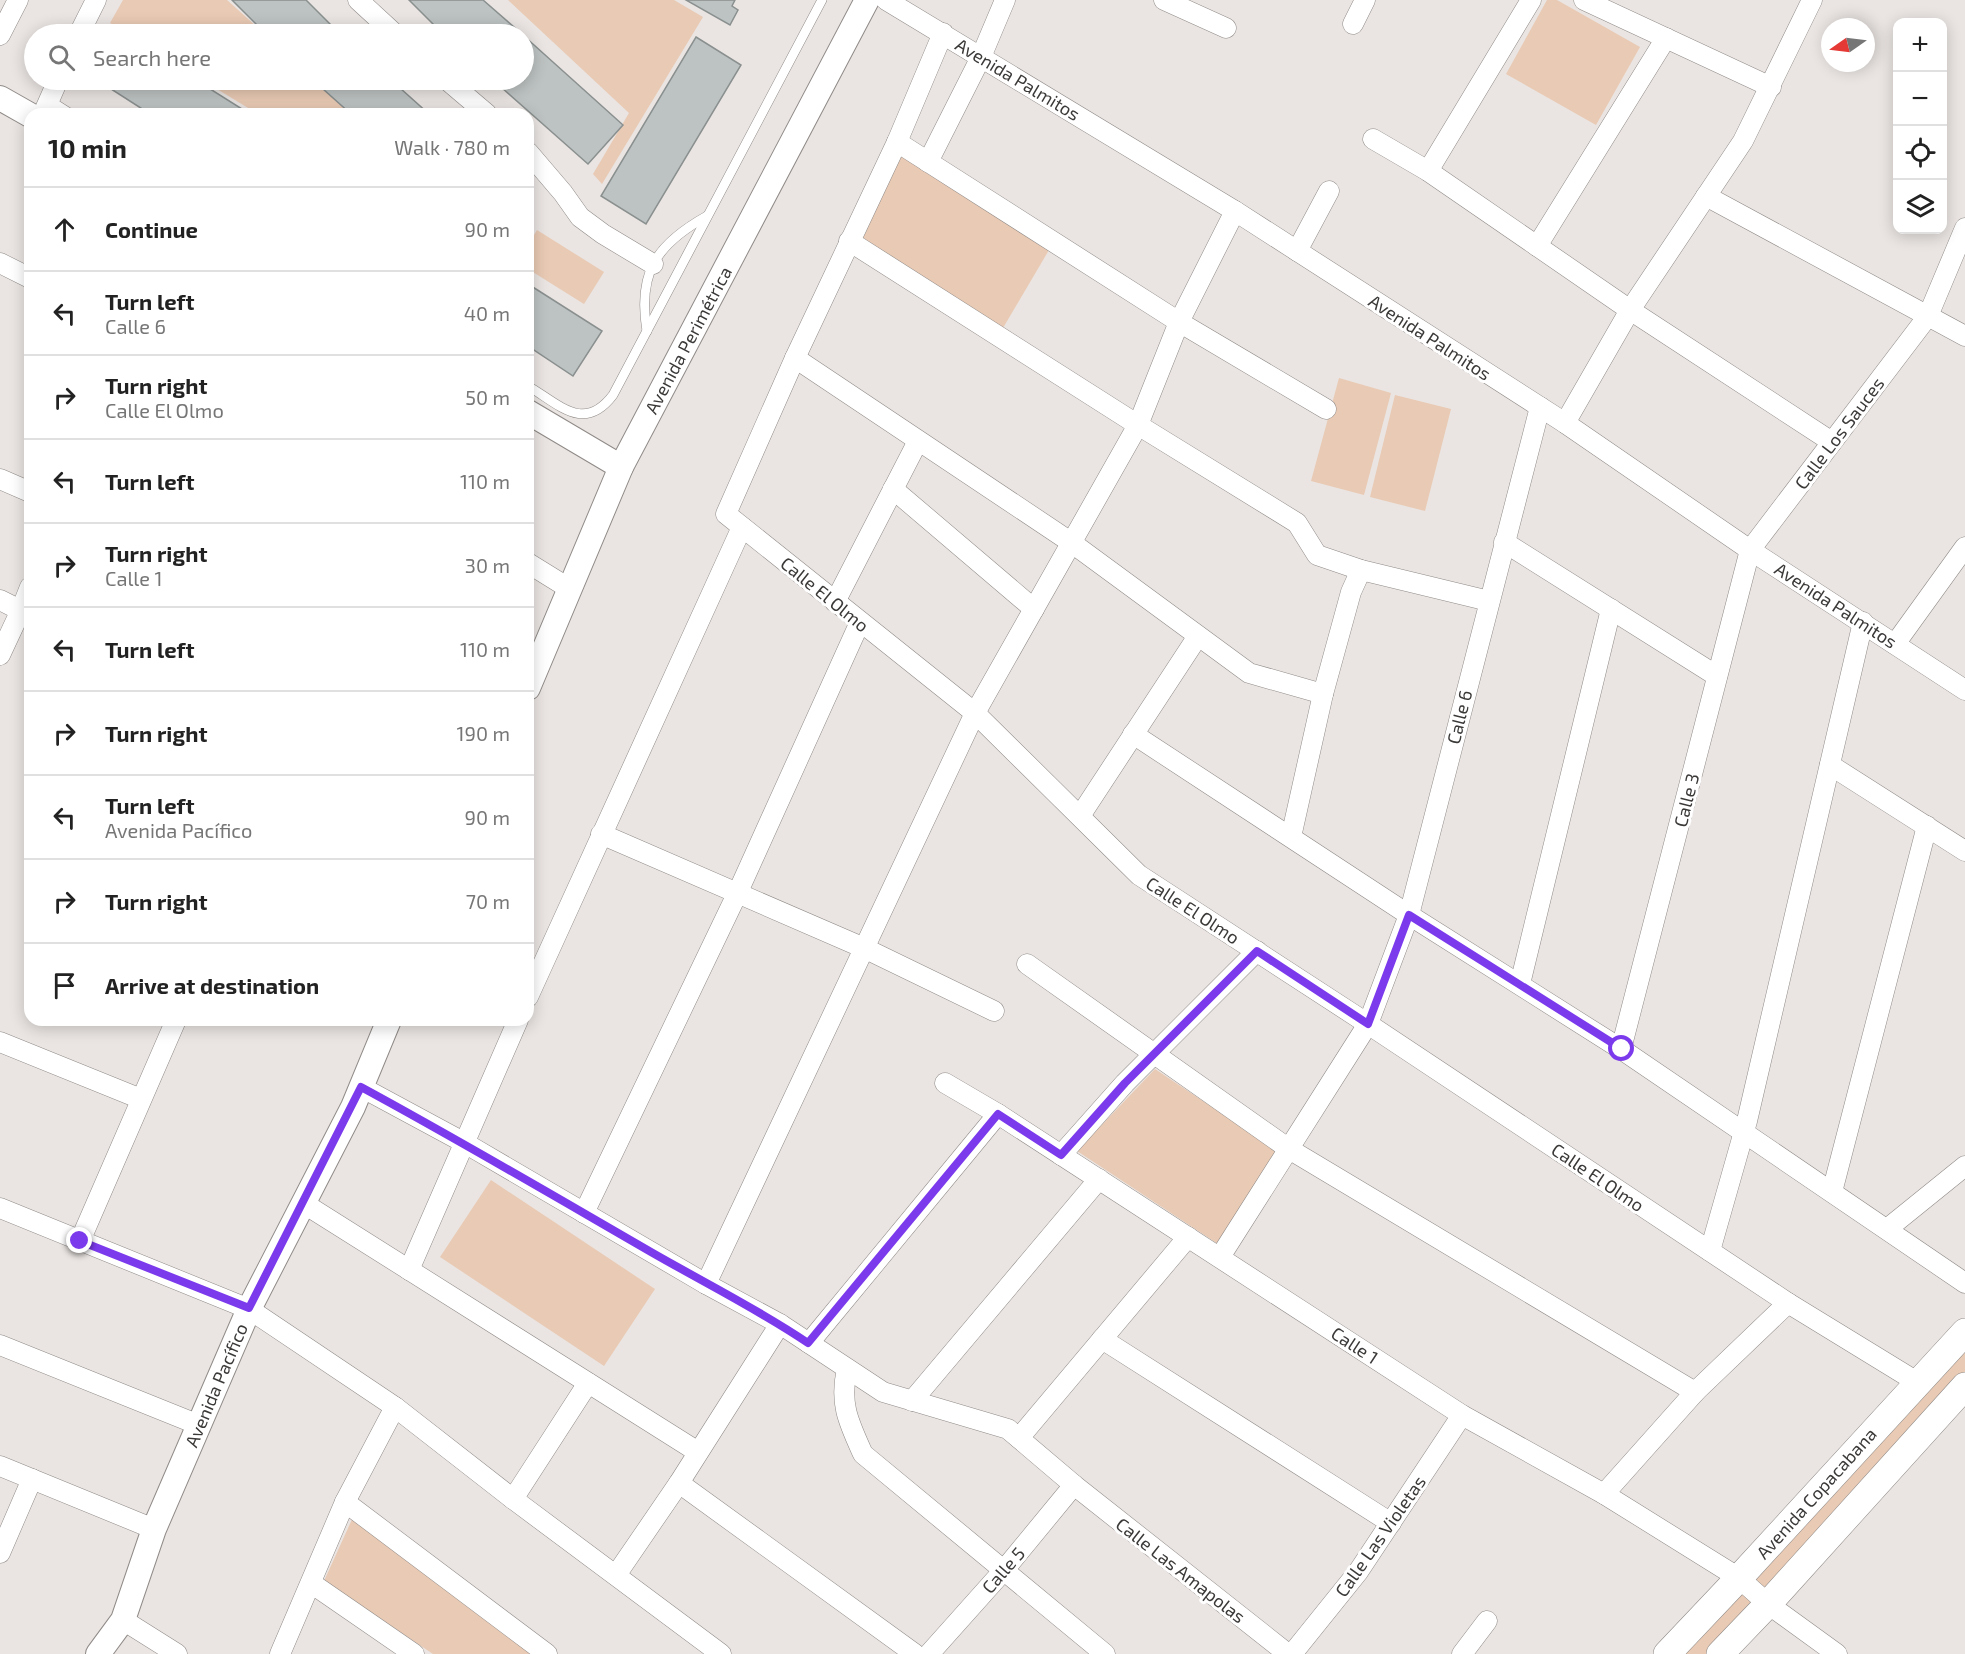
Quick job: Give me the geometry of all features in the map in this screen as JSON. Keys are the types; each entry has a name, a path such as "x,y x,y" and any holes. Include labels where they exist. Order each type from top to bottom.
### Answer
{"main road":[{"name":"Avenida Copacabana","path":"1667,1654 1965,1332"},
{"path":"1720,1654 1965,1386"}],"street":[{"path":"0,35 18,0"},
{"path":"84,24 96,0"},
{"path":"358,0 384,24"},
{"name":"Avenida Perimétrica","path":"534,674 621,467 867,0"},
{"name":"Avenida Palmitos","path":"886,0 1235,211 1565,423 1750,550 1965,690"},
{"path":"928,162 981,57 1005,0"},
{"path":"1164,0 1226,28"},
{"path":"1353,24 1365,0"},
{"path":"1428,171 1531,0"},
{"path":"1584,0 1771,87"},
{"path":"1565,423 1630,310 1743,141 1812,0"},
{"path":"943,33 897,142 795,358 1072,543 1249,674 1323,694"},
{"path":"1537,246 1666,38"},
{"path":"46,107 54,90"},
{"path":"459,90 480,108"},
{"path":"0,98 24,112"},
{"path":"1373,139 1428,171 1630,310 1832,442"},
{"path":"897,142 1179,322 1326,409"},
{"path":"534,159 557,185 580,217 603,234 653,264"},
{"path":"1297,251 1329,191"},
{"path":"1707,196 1965,336"},
{"path":"706,1284 975,713 1138,425 1179,322 1235,211"},
{"name":"Calle Los Sauces","path":"1750,550 1928,316 1965,228"},
{"path":"849,241 1138,425 1298,523 1317,555 1361,570 1489,601"},
{"path":"0,263 24,275"},
{"name":"Calle El Olmo","path":"795,358 726,514 975,713 1139,874 1788,1303 1917,1383"},
{"name":"Calle 6","path":"1220,1257 1368,1024 1409,915 1540,407"},
{"path":"534,416 621,467"},
{"path":"835,602 918,441"},
{"path":"0,479 24,489"},
{"path":"893,489 1034,609"},
{"path":"534,984 742,527"},
{"path":"1504,542 1717,676"},
{"path":"1895,644 1965,547"},
{"name":"Calle 3","path":"1622,1049 1750,550"},
{"path":"534,567 570,589"},
{"path":"1291,837 1323,694 1351,592 1361,570"},
{"path":"0,600 24,612"},
{"path":"1520,984 1611,609"},
{"path":"0,655 24,616"},
{"path":"584,1213 737,894 860,622"},
{"path":"1710,1251 1744,1131 1863,622"},
{"path":"1080,816 1198,636"},
{"path":"1133,734 1409,915 1622,1049 1965,1282"},
{"path":"1830,765 1965,850"},
{"path":"1832,1192 1927,826"},
{"path":"601,834 864,948 994,1011"},
{"path":"1061,1155 1125,1083 1257,951"},
{"path":"1027,964 1289,1149 1695,1392"},
{"path":"80,1241 173,1026"},
{"path":"361,1087 386,1026"},
{"path":"409,1270 515,1026"},
{"path":"0,1042 141,1099"},
{"name":"Calle 1","path":"945,1083 998,1114 1462,1415 1604,1494 1739,1578 1768,1604 1837,1654"},
{"name":"Calle Las Amapolas","path":"361,1087 463,1142 706,1284 780,1324 883,1392 1008,1429 1074,1485 1290,1654"},
{"name":"Avenida Pacífico","path":"98,1654 123,1620 154,1529 249,1308 361,1087"},
{"path":"808,1343 998,1114"},
{"path":"1887,1229 1965,1166"},
{"path":"912,1401 1099,1179"},
{"path":"303,1203 698,1452"},
{"path":"0,1208 249,1308 395,1407 513,1499 721,1654"},
{"path":"1019,1438 1188,1237"},
{"path":"1604,1494 1695,1392 1788,1303"},
{"path":"616,1575 679,1483 780,1324"},
{"path":"1102,1340 1391,1523"},
{"path":"0,1345 199,1425"},
{"path":"848,1369 843,1394 844,1408 863,1454 1106,1654"},
{"path":"513,1499 588,1383"},
{"path":"280,1654 345,1502 395,1407"},
{"name":"Calle Las Violetas","path":"1290,1654 1358,1572 1462,1415"},
{"path":"0,1466 154,1529"},
{"path":"0,1553 32,1479"},
{"path":"679,1483 915,1654"},
{"name":"Calle 5","path":"930,1654 1004,1570 1074,1485"},
{"path":"345,1502 547,1654"},
{"path":"311,1583 414,1654"},
{"path":"123,1620 177,1654"},
{"path":"1462,1654 1487,1621"}],"lane":[{"path":"534,390 570,411 582,414 594,413 613,395 822,0"},
{"path":"647,330 643,308 645,288 653,264 668,244 684,229 707,216"}],"shaded area":[{"path":"123,0 227,0 254,24 112,24 110,23"},
{"path":"508,0 674,0 703,17 602,184 593,174 629,113"},
{"path":"1547,0 1557,0 1640,47 1596,125 1506,74"},
{"path":"218,90 325,90 344,108 248,108"},
{"path":"898,152 1049,250 1003,328 857,236"},
{"path":"537,230 604,272 584,304 534,273 534,235"},
{"path":"1339,378 1391,393 1364,495 1311,481"},
{"path":"1395,395 1451,409 1425,511 1370,497"},
{"path":"1155,1069 1279,1152 1218,1244 1077,1151"},
{"path":"491,1180 655,1289 604,1366 440,1257"},
{"path":"1965,1339 1965,1381 1768,1596 1748,1575"},
{"path":"354,1515 536,1654 433,1654 324,1581"},
{"path":"1736,1588 1759,1608 1714,1654 1673,1654"}],"building":[{"path":"232,0 306,0 330,24 256,24"},
{"path":"409,0 483,0 511,24 433,24"},
{"path":"686,0 735,0 732,6 738,10 730,25"},
{"path":"696,37 741,65 646,224 601,196"},
{"path":"534,45 623,125 588,164 534,116 534,108 525,108 504,90 534,90"},
{"path":"113,90 212,90 240,108 141,108"},
{"path":"324,90 402,90 422,108 344,108"},
{"path":"534,288 602,331 573,376 534,350"}],"route":[{"path":"80,1241 249,1308 361,1087 463,1142 706,1284 780,1324 808,1343 998,1114 1061,1155 1125,1083 1257,951 1368,1024 1409,915 1622,1049"}]}
